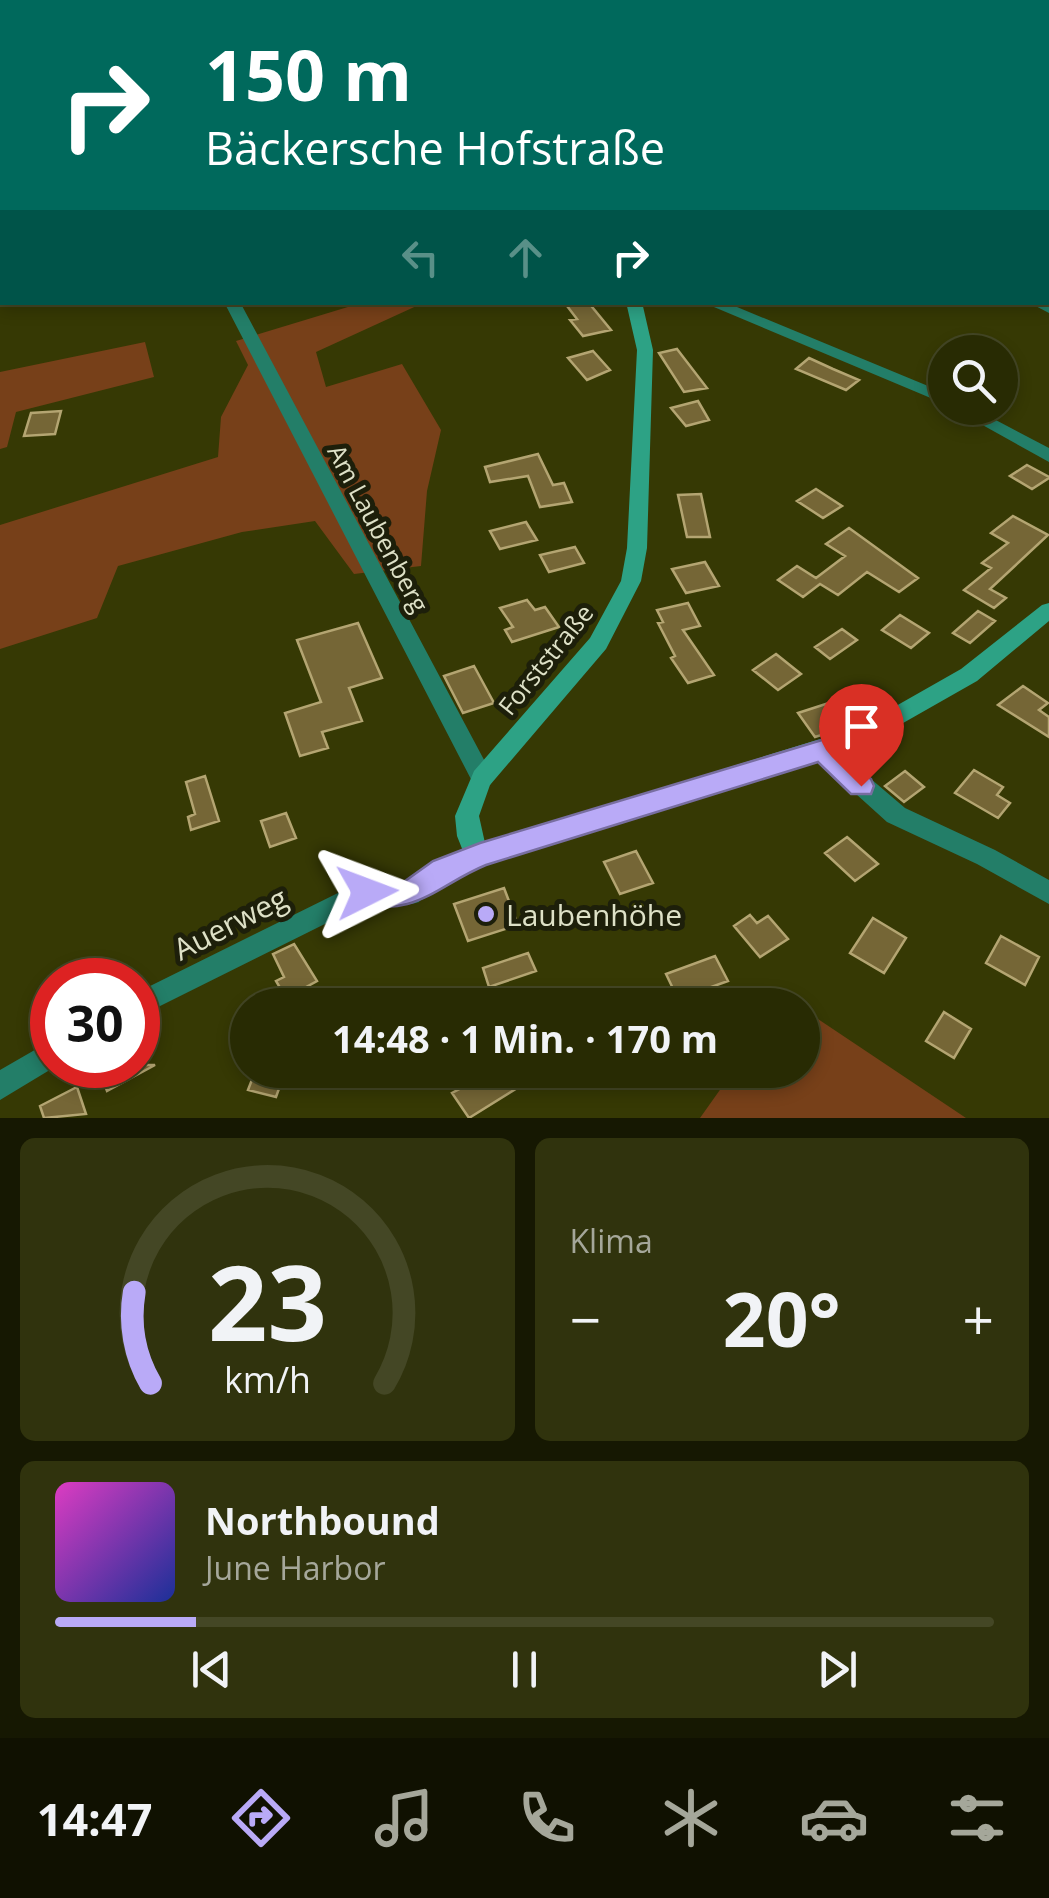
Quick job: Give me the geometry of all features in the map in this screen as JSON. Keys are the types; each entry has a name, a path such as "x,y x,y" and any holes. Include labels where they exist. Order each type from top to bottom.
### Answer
{"street":[{"name":"Am Laubenberg","path":"234,305 482,778"},
{"name":"Forststraße","path":"480,855 468,836 466,818 482,778 598,643 631,581 637,548 646,350 635,305"},
{"path":"717,305 928,393"},
{"path":"993,425 1049,456"},
{"path":"480,855 822,750 907,714 968,675 1049,610"},
{"path":"822,750 896,815 1049,892"},
{"name":"Auerweg","path":"160,995 351,899 378,890 410,894 443,870 480,855"},
{"path":"0,1086 30,1067"}],"shaded area":[{"path":"354,305 419,305 316,352 326,387 402,364 441,430 427,491 421,566 354,574 315,521 242,532 118,566 97,618 0,649 0,525 218,457 221,417 248,365 236,341"},
{"path":"145,342 154,377 16,412 7,447 0,449 0,372"},
{"path":"820,1020 966,1118 700,1118 721,1088 820,1088"}],"building":[{"path":"566,305 590,305 611,330 583,336 570,320 577,319"},
{"path":"677,349 707,388 684,392 659,353"},
{"path":"593,351 610,370 587,380 568,358"},
{"path":"809,358 859,380 846,390 796,369"},
{"path":"698,401 709,420 686,426 671,408"},
{"path":"61,411 55,434 24,436 31,413"},
{"path":"538,454 553,485 564,483 572,502 540,507 528,476 490,482 485,467"},
{"path":"1027,465 1049,478 1032,489 1010,476"},
{"path":"816,489 842,506 823,518 797,501"},
{"path":"701,494 710,537 687,537 678,495"},
{"path":"1013,516 1048,535 990,589 1006,598 994,608 964,590 991,568 982,563 1008,543 991,533"},
{"path":"526,522 537,540 500,549 490,531"},
{"path":"849,528 918,578 899,592 867,572 838,595 820,584 803,597 778,580 797,566 816,578 845,556 826,544"},
{"path":"575,547 584,563 549,572 540,555"},
{"path":"705,562 719,586 686,593 672,569"},
{"path":"527,600 535,610 545,607 559,627 512,642 505,630 513,627 500,608"},
{"path":"688,603 700,626 683,630 714,675 688,683 671,658 675,656 658,623 663,622 657,610"},
{"path":"978,611 995,621 970,643 953,633"},
{"path":"900,615 929,633 911,648 882,630"},
{"path":"358,623 382,678 349,688 362,721 322,732 328,748 300,756 285,713 321,702 297,640"},
{"path":"842,629 857,640 830,659 815,647"},
{"path":"776,654 801,674 778,690 753,670"},
{"path":"474,666 494,703 463,713 444,676"},
{"path":"1023,686 1048,703 1039,710 1049,717 1049,737 998,705"},
{"path":"832,702 850,726 815,737 798,713"},
{"path":"974,770 1003,787 997,795 1010,803 998,818 955,793"},
{"path":"905,771 924,787 904,802 885,786"},
{"path":"205,776 219,821 191,830 188,817 195,814 186,782"},
{"path":"286,813 296,838 270,847 261,821"},
{"path":"847,837 878,864 855,881 825,853"},
{"path":"636,851 653,883 620,894 604,862"},
{"name":"Laubenhöhe","path":"504,888 518,925 468,941 454,904"},
{"path":"750,915 757,923 768,916 788,939 760,957 734,926"},
{"path":"873,918 906,938 884,973 850,953"},
{"path":"1001,936 1039,957 1025,985 986,963"},
{"path":"294,944 317,981 304,988 280,988 276,981 284,977 273,954"},
{"path":"528,953 536,971 489,987 483,968"},
{"path":"715,956 728,981 709,988 673,988 666,974"},
{"path":"944,1012 971,1029 954,1058 926,1041"},
{"path":"77,1088 86,1114 44,1118 40,1106"},
{"path":"249,1088 279,1088 276,1097"},
{"path":"461,1088 517,1088 469,1118 452,1093"}],"place":[{"name":"Laubenhöhe","path":"486,914"}],"route":[{"path":"367,892 410,894 443,870 480,855 822,750 861,786"}]}
